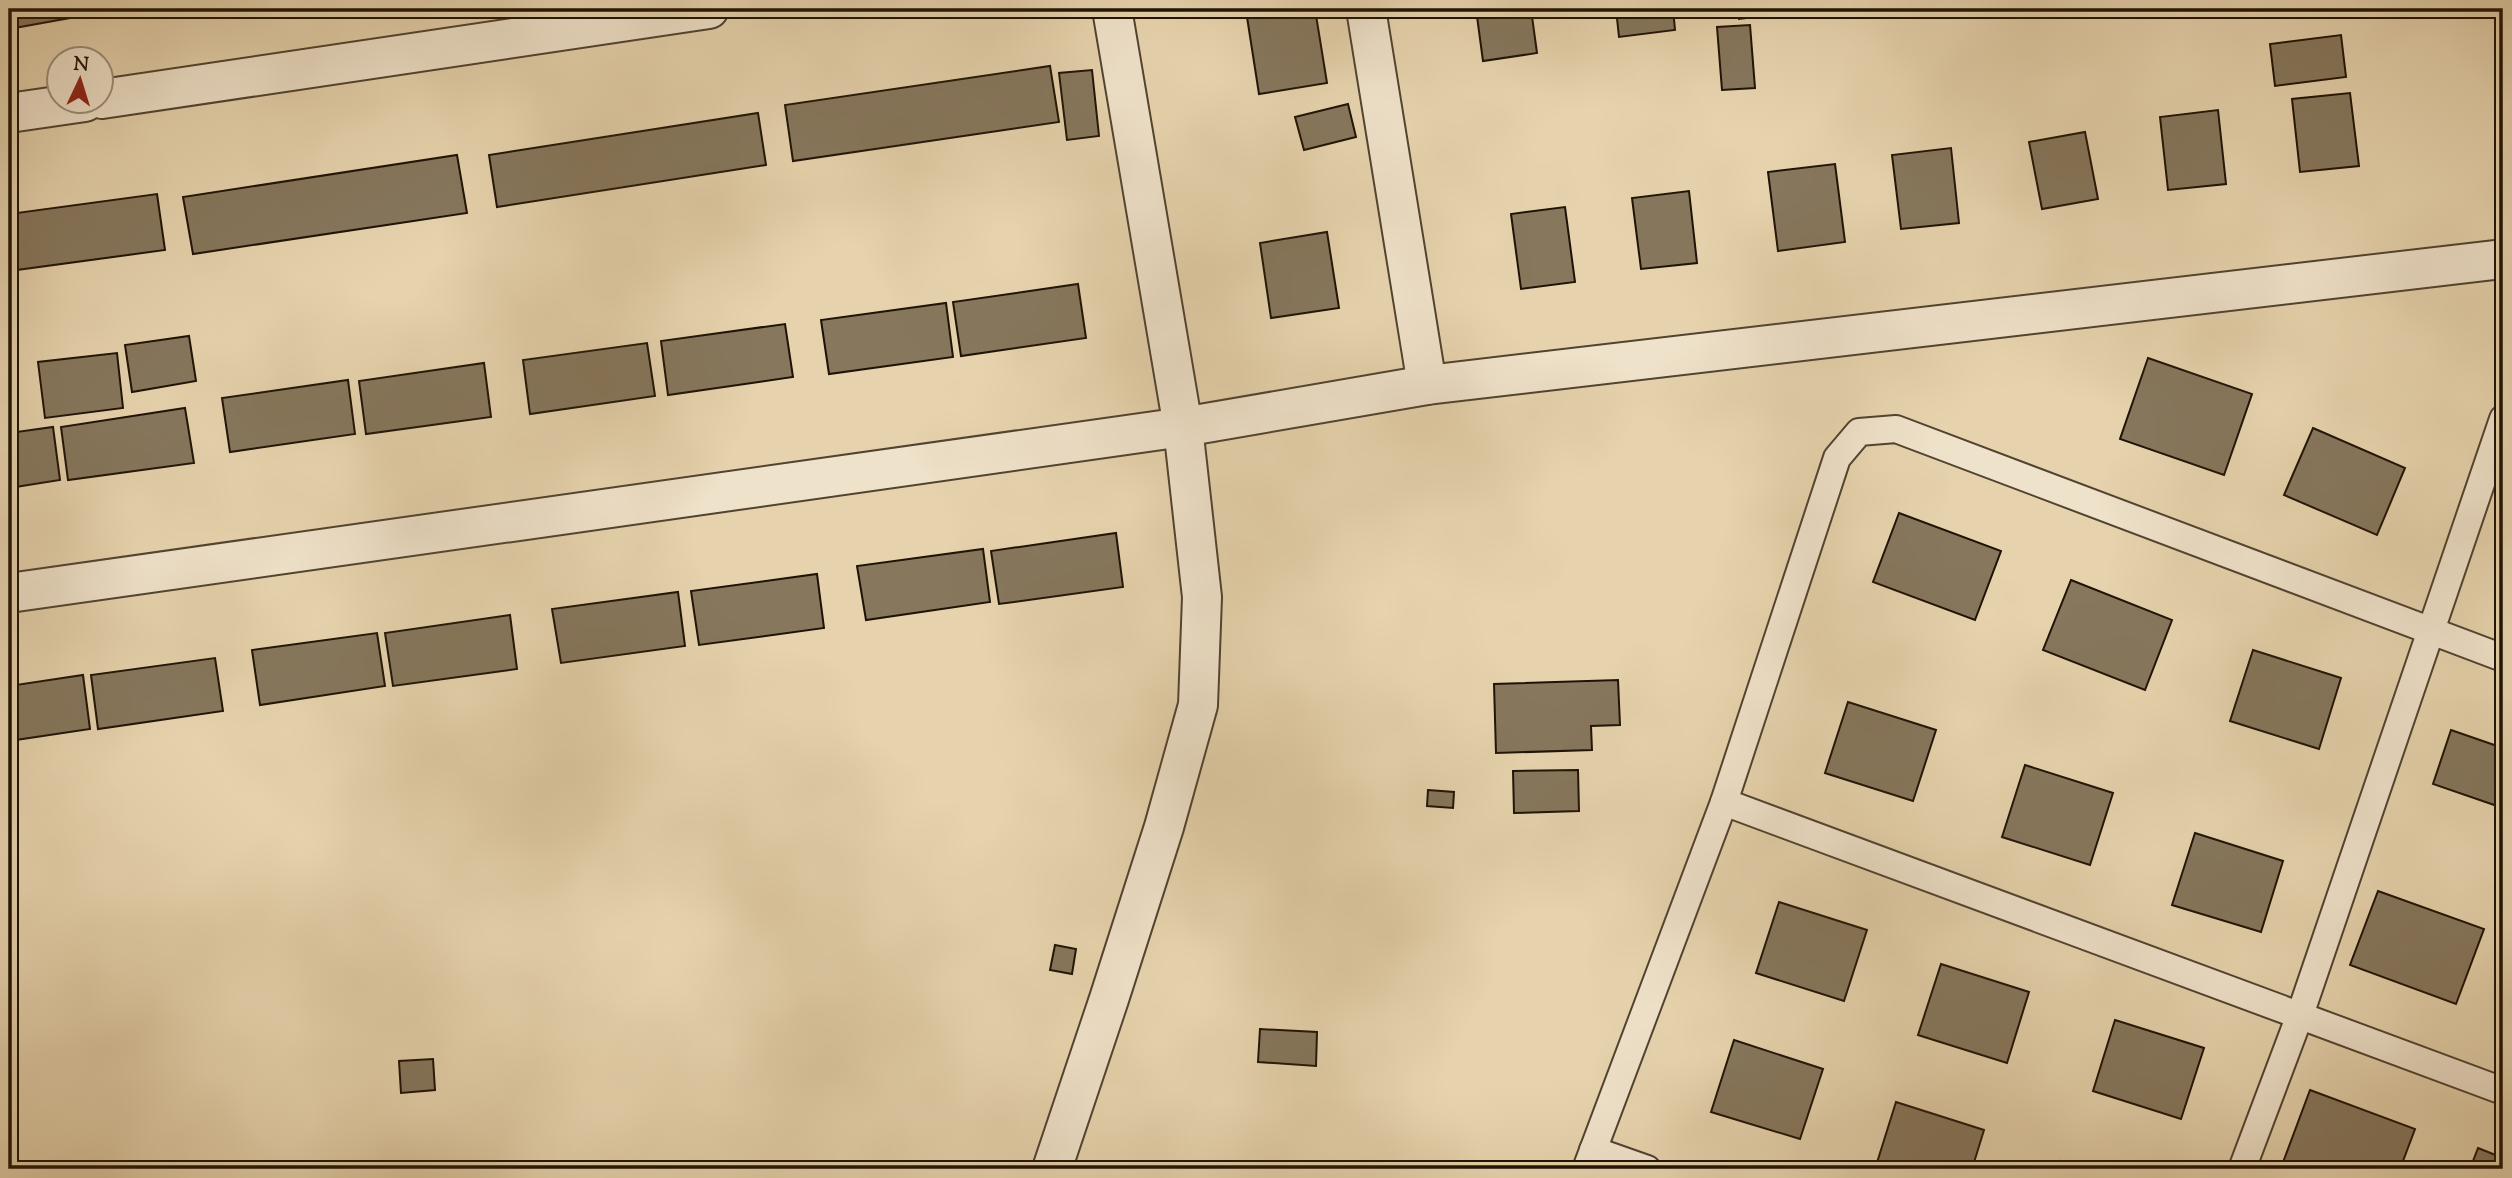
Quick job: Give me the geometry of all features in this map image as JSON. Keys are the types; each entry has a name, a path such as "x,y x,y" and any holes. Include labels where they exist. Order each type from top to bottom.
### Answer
{"street":[{"path":"116,97 709,9"},
{"path":"1052,1169 1164,827 1198,705 1202,597 1182,427 1112,9"},
{"path":"1366,9 1427,385"},
{"path":"9,113 46,108"},
{"path":"9,593 1182,427 1427,385 2503,259"}],"lane":[{"path":"2242,1169 2300,1015 2503,419"},
{"path":"1647,1169 1589,1160 1724,802 1836,458 1859,432 1896,429 2503,659"},
{"path":"1724,802 2503,1091"}],"building":[{"path":"9,9 120,9 9,29"},
{"path":"1315,9 1327,83 1259,94 1247,17"},
{"path":"1476,9 1531,9 1537,53 1483,61"},
{"path":"1616,9 1673,9 1675,30 1619,37"},
{"path":"1737,9 1805,9 1805,11 1739,19"},
{"path":"1750,25 1755,88 1722,90 1717,27"},
{"path":"2341,35 2346,77 2275,86 2270,44"},
{"path":"1050,66 1059,122 793,161 785,105"},
{"path":"1092,70 1099,136 1067,140 1059,73"},
{"path":"2350,93 2359,166 2300,172 2292,99"},
{"path":"1348,104 1356,137 1304,150 1295,117"},
{"path":"2218,110 2226,184 2168,190 2160,117"},
{"path":"758,113 766,165 497,207 489,155"},
{"path":"2085,132 2098,199 2042,209 2029,142"},
{"path":"1951,148 1959,223 1901,229 1892,155"},
{"path":"457,155 467,213 193,254 183,197"},
{"path":"1835,164 1845,242 1778,251 1768,172"},
{"path":"1689,191 1697,263 1641,269 1632,198"},
{"path":"157,194 165,250 9,271 9,214"},
{"path":"1565,207 1575,282 1521,289 1511,214"},
{"path":"1327,232 1339,308 1271,318 1260,243"},
{"path":"1078,284 1086,338 961,356 953,302"},
{"path":"946,303 953,357 829,374 821,320"},
{"path":"785,324 793,377 668,395 661,341"},
{"path":"189,336 196,381 132,392 125,345"},
{"path":"647,343 655,396 530,414 523,360"},
{"path":"117,353 123,408 45,418 38,362"},
{"path":"2148,358 2252,394 2224,475 2120,439"},
{"path":"484,363 491,417 366,434 359,381"},
{"path":"348,380 355,434 230,452 222,398"},
{"path":"185,408 194,463 68,480 61,427"},
{"path":"53,427 60,480 9,488 9,433"},
{"path":"2313,428 2405,468 2377,535 2284,495"},
{"path":"1899,513 2001,551 1975,620 1873,582"},
{"path":"1116,533 1123,587 999,604 991,551"},
{"path":"983,549 990,602 866,620 857,566"},
{"path":"817,574 824,628 699,645 691,591"},
{"path":"2071,580 2172,620 2145,690 2043,650"},
{"path":"678,592 685,646 561,663 552,609"},
{"path":"510,615 517,669 393,686 385,633"},
{"path":"377,633 385,686 260,705 252,650"},
{"path":"2253,650 2341,678 2319,749 2230,721"},
{"path":"215,658 223,711 98,729 91,675"},
{"path":"83,675 90,729 9,741 9,686"},
{"path":"1618,680 1620,725 1591,726 1592,750 1496,753 1494,684"},
{"path":"1848,702 1936,730 1913,801 1825,773"},
{"path":"2451,730 2503,748 2503,808 2433,784"},
{"path":"2025,765 2113,793 2090,865 2002,837"},
{"path":"1578,770 1579,811 1514,813 1513,771"},
{"path":"1428,790 1454,792 1453,808 1427,806"},
{"path":"2195,833 2283,861 2261,932 2172,905"},
{"path":"2378,891 2484,929 2456,1004 2350,965"},
{"path":"1779,902 1867,930 1844,1001 1756,973"},
{"path":"1055,945 1076,949 1072,974 1050,970"},
{"path":"1941,964 2029,992 2007,1063 1918,1035"},
{"path":"2115,1020 2204,1048 2181,1119 2093,1091"},
{"path":"1260,1029 1317,1032 1316,1066 1258,1062"},
{"path":"1734,1040 1823,1069 1800,1139 1711,1112"},
{"path":"433,1059 435,1090 401,1093 399,1061"},
{"path":"2310,1090 2415,1129 2400,1169 2295,1169 2282,1165"},
{"path":"1896,1102 1984,1130 1972,1169 1875,1169"},
{"path":"2478,1148 2503,1158 2503,1169 2470,1169"},
{"path":"2061,1161 2088,1169 2058,1169"}]}
